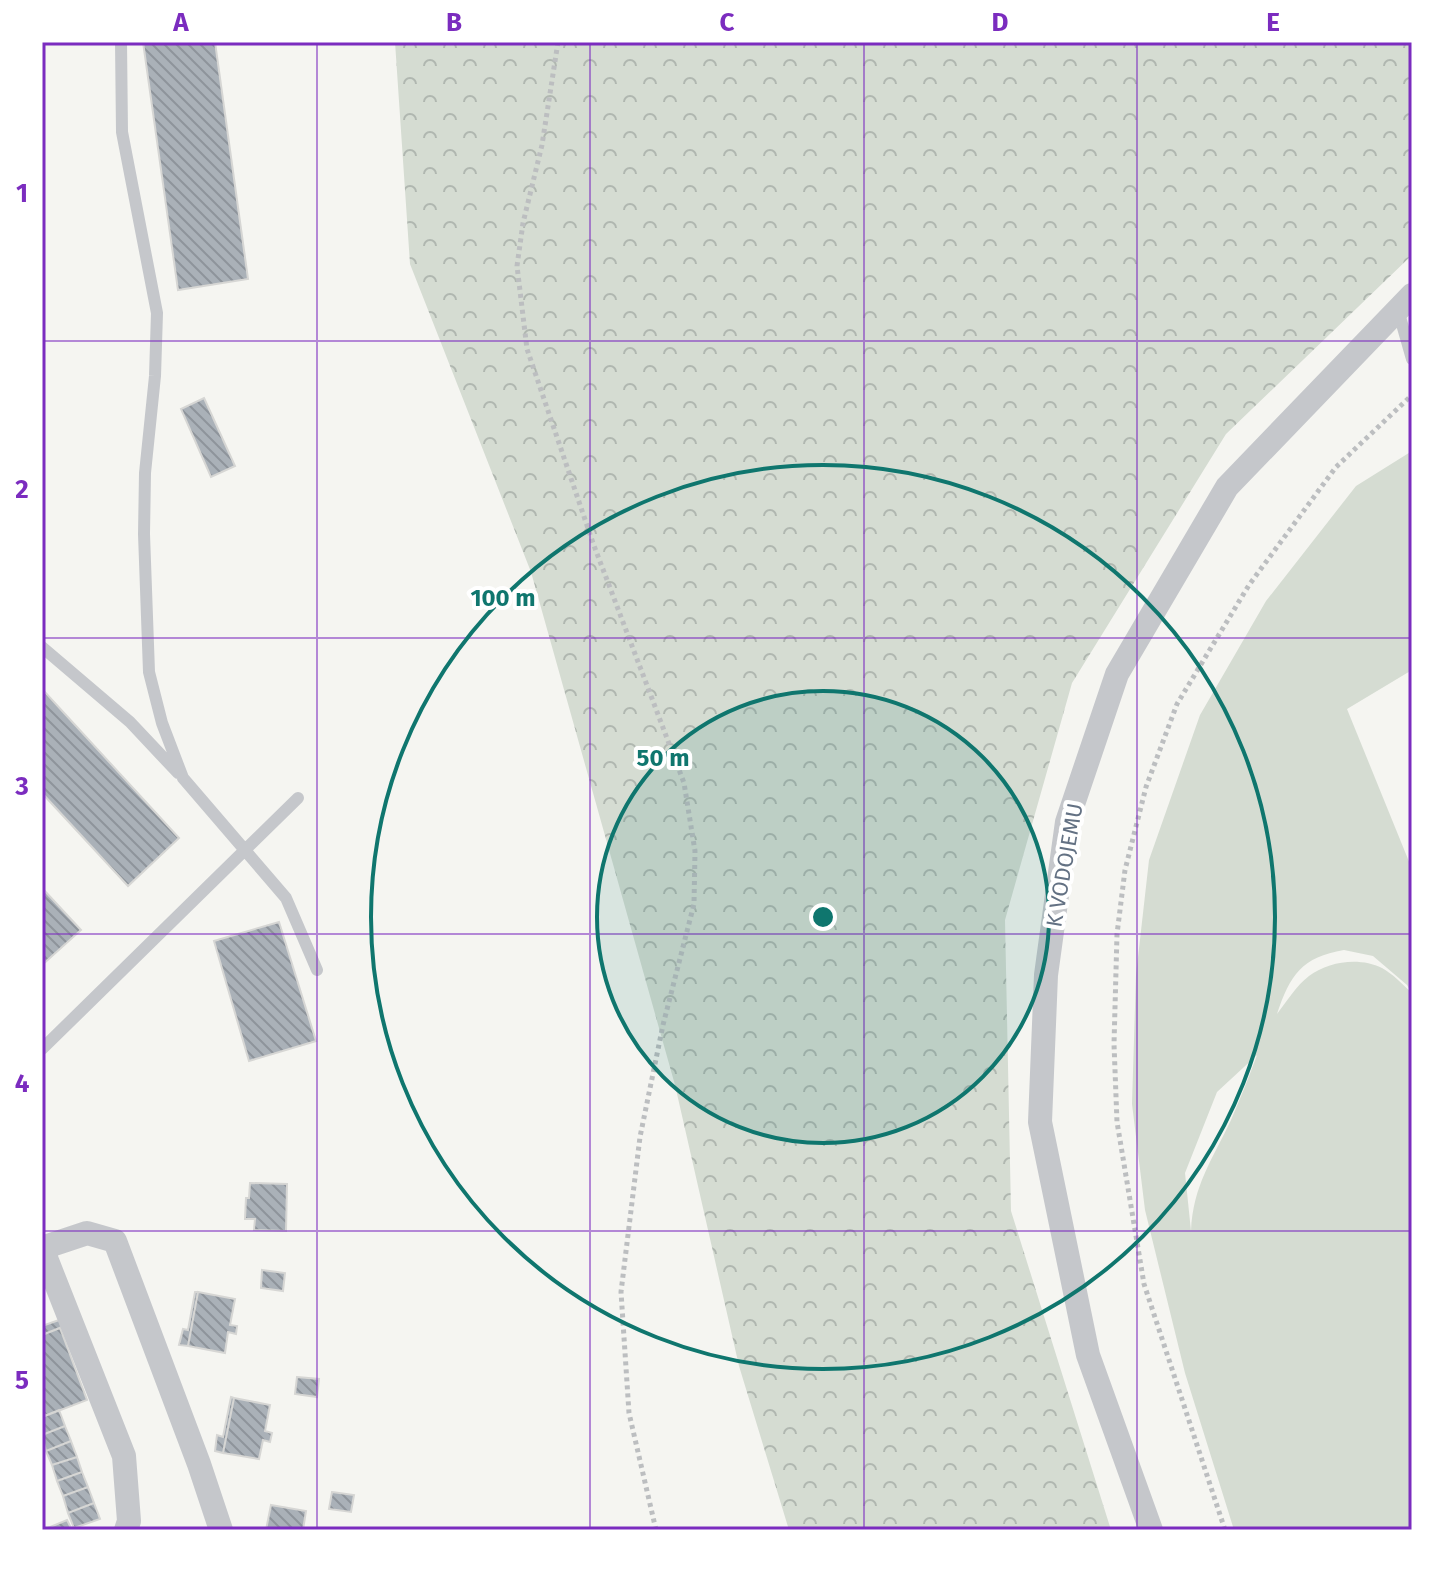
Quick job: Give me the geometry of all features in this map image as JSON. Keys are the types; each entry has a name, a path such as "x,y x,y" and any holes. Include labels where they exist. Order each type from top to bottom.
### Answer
{"street":[{"name":"K VODOJEMU","path":"1151,1530 1088,1355 1040,1122 1046,975 1067,822 1117,674 1227,487 1405,303"},
{"path":"126,1530 129,1521 124,1456 42,1248 87,1233 115,1241 221,1530"}],"lane":[{"path":"121,42 122,132 157,313 155,376 145,473 149,672 162,723 183,778"},
{"path":"1405,303 1412,359"},
{"path":"42,647 130,722 183,778 286,898 317,970"},
{"path":"42,1049 298,798"}],"path":[{"path":"558,42 542,145 523,223 517,266 527,349 593,543 684,783 695,851 694,904 663,1025 640,1137 621,1292 629,1413 656,1530"},
{"path":"1225,1530 1144,1284 1117,1122 1114,1044 1117,934 1125,870 1146,787 1166,732 1177,704 1212,646 1279,541 1336,467 1412,395"}],"green space":[{"path":"395,42 1412,42 1412,255 1226,434 1072,683 1005,920 1011,1211 1111,1530 789,1530 739,1366 675,1085 531,572 410,264"},
{"path":"1412,451 1412,670 1347,709 1412,869 1412,1530 1234,1530 1185,1373 1145,1210 1132,1104 1136,975 1149,860 1200,715 1266,601 1356,486","holes":["1344,950 1373,956 1411,992 1382,968 1364,962 1345,962 1309,976 1277,1014 1287,989 1300,970 1318,957","1257,1055 1195,1200 1191,1231 1185,1173 1217,1092"]}],"building":[{"path":"143,42 215,42 248,279 178,290"},
{"path":"204,398 235,466 211,477 181,409"},
{"path":"42,689 179,838 128,886 42,793"},
{"path":"42,888 81,930 42,965"},
{"path":"279,922 316,1041 249,1061 214,941"},
{"path":"250,1183 287,1184 286,1231 254,1230 255,1219 245,1219"},
{"path":"262,1270 285,1273 283,1291 261,1288"},
{"path":"195,1292 198,1292 188,1346 179,1345 183,1329 188,1330"},
{"path":"198,1292 235,1299 230,1325 237,1326 236,1334 228,1332 225,1353 188,1346"},
{"path":"59,1320 62,1327 42,1335 42,1326"},
{"path":"60,1328 87,1400 45,1416 42,1406 42,1335"},
{"path":"297,1377 319,1379 317,1397 295,1394"},
{"path":"231,1397 234,1398 223,1453 215,1451 217,1435 223,1437"},
{"path":"234,1398 270,1405 265,1431 272,1433 270,1442 263,1440 259,1459 223,1453"},
{"path":"59,1410 65,1426 42,1435 42,1417"},
{"path":"65,1426 71,1441 46,1451 42,1435"},
{"path":"71,1441 77,1457 52,1465 46,1451"},
{"path":"77,1457 82,1472 57,1481 52,1465"},
{"path":"82,1472 88,1487 63,1496 57,1481"},
{"path":"88,1487 94,1503 68,1513 63,1496"},
{"path":"332,1492 354,1495 351,1512 329,1509"},
{"path":"94,1503 100,1519 74,1528 68,1513"},
{"path":"271,1505 306,1511 303,1530 266,1530"},
{"path":"67,1520 72,1530 43,1530"}]}
